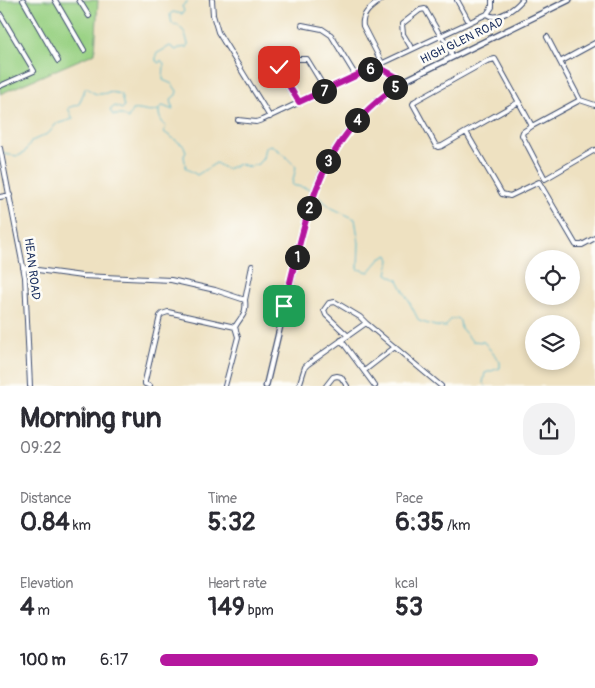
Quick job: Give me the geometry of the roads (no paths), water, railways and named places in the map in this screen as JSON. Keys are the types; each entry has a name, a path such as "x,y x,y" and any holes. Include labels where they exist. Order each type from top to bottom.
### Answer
{"main road":[{"name":"HIGH GLEN ROAD","path":"266,386 300,241 314,194 329,159 347,132 376,101 404,81 569,0"}],"street":[{"path":"23,0 58,61"},
{"path":"55,0 84,50"},
{"path":"79,0 89,16"},
{"path":"212,0 213,15 218,32 270,116"},
{"path":"381,0 365,13 362,21 382,63"},
{"path":"457,0 469,22"},
{"path":"238,120 256,122 356,76 487,14 492,7 492,0"},
{"path":"487,14 494,17 501,15 517,6 522,0"},
{"path":"412,49 402,34 402,24 420,10 426,11 440,35 449,45 452,58"},
{"path":"0,14 34,70 0,86"},
{"path":"302,25 322,29 331,35 356,76"},
{"path":"547,37 580,100 595,105 595,101"},
{"path":"560,62 595,44"},
{"path":"299,102 281,73 280,64 282,59 307,59 326,90"},
{"path":"518,102 438,147 414,107 415,101 493,59 497,61 532,126"},
{"path":"377,66 404,81"},
{"path":"545,178 522,135 523,132 580,100"},
{"path":"466,132 499,191 510,196 595,150"},
{"name":"HEAN ROAD","path":"0,152 24,268 30,386"},
{"path":"539,182 576,245 582,245 595,238"},
{"path":"0,197 10,195"},
{"path":"225,386 238,337 235,327 243,317 252,266"},
{"path":"24,268 82,276 171,280 215,290 245,300"},
{"path":"348,335 326,315 324,310 329,303 335,302 360,317 441,386"},
{"path":"150,386 145,384 145,381 162,314 168,312 235,327"},
{"path":"299,386 308,364 366,323"},
{"path":"342,340 375,386"},
{"path":"364,371 395,347"},
{"path":"326,386 333,377 338,376 341,377 347,386"},
{"path":"430,386 436,381"}],"waterway":[{"path":"189,0 182,6 184,11 182,14 173,12 170,14 172,24 178,25 185,33 187,47 176,50 170,46 156,54 156,61 159,63 161,60 164,64 163,80 172,84 177,91 176,95 171,99 173,110 163,106 160,107 159,115 166,126 164,132 184,146 186,168 197,175 216,163 226,169 240,164 249,167 258,164 263,158 265,147 271,145 296,167 292,185 310,189 313,192"},
{"path":"3,154 18,156 24,153 32,141 49,133 56,124 73,119 68,108 79,104 86,87 99,94 111,92 121,95 124,107 122,109 115,106 110,110 113,115 122,115 128,119 132,110 151,112 158,110"},
{"path":"316,195 332,208 355,219 359,243 358,269 369,272 380,259 388,255 390,260 387,274 398,280 419,321 445,327 450,320 457,318 460,321 461,328 472,341 484,342 500,362 500,368 485,373 483,383 486,386"}]}
